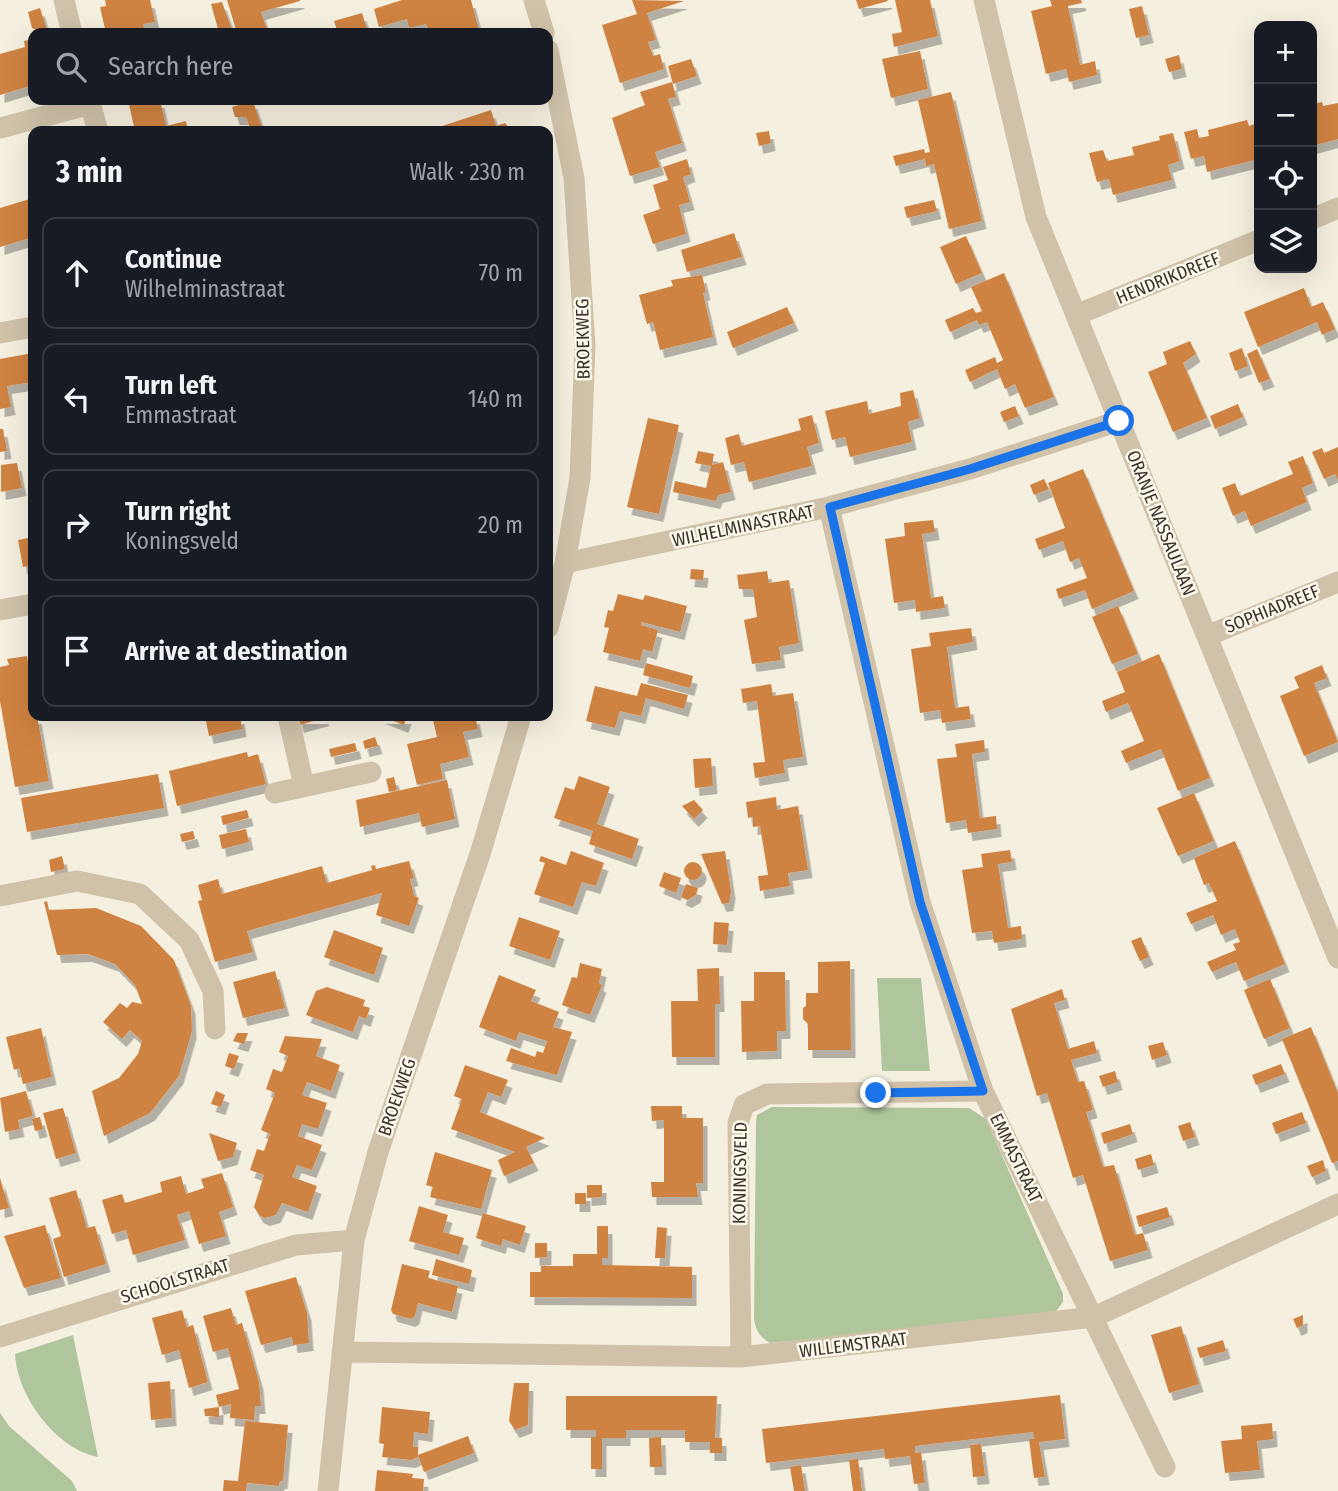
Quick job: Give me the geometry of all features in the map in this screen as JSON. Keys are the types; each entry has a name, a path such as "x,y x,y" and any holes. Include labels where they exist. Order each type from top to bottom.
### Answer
{"street":[{"path":"64,0 71,28"},
{"path":"534,0 542,28"},
{"name":"ORANJE NASSAULAAN","path":"984,0 1036,217 1338,958"},
{"name":"BROEKWEG","path":"553,75 574,178 585,345 580,478 565,563 553,608"},
{"path":"0,128 80,105"},
{"path":"91,105 97,126"},
{"path":"1317,217 1338,208"},
{"name":"HENDRIKDREEF","path":"1076,315 1254,242"},
{"path":"0,332 28,328"},
{"name":"WILHELMINASTRAAT","path":"565,563 830,507 970,469 1119,421"},
{"name":"EMMASTRAAT","path":"830,507 920,902 983,1091 1165,1467"},
{"name":"SOPHIADREEF","path":"1207,636 1338,582"},
{"path":"0,610 28,605"},
{"path":"289,721 304,786"},
{"name":"BROEKWEG","path":"328,1491 354,1240 378,1152 481,851 520,721"},
{"path":"275,793 371,772"},
{"path":"0,896 77,881 140,894 189,940 213,992 215,1029"},
{"name":"KONINGSVELD","path":"741,1357 738,1123 744,1105 767,1094 983,1091"},
{"name":"WILLEMSTRAAT","path":"342,1352 741,1357 1094,1317 1338,1204"},
{"name":"SCHOOLSTRAAT","path":"0,1337 296,1245 354,1240"}],"green space":[{"path":"877,978 921,978 930,1071 882,1071"},
{"path":"772,1107 969,1108 986,1119 1063,1294 1063,1302 1054,1314 770,1343 759,1333 754,1319 756,1122 757,1115"},
{"path":"73,1335 98,1457 82,1452 54,1432 31,1403 17,1370 15,1354"},
{"path":"0,1413 9,1426 72,1481 77,1491 0,1491"}],"building":[{"path":"105,0 150,0 155,22 143,24 144,28 105,28 100,7 106,6"},
{"path":"227,0 300,0 261,12 266,28 235,28"},
{"path":"402,0 471,0 478,28 427,28 426,24 409,28 407,19 379,27 374,9"},
{"path":"632,0 684,1 647,13 656,40 648,42 653,56 660,54 664,69 620,83 602,25 637,14"},
{"path":"856,0 887,0 888,1 859,9"},
{"path":"895,0 930,0 938,36 894,47 892,34 902,32"},
{"path":"1050,0 1081,0 1082,3 1068,6 1080,65 1095,61 1097,75 1069,82 1066,69 1046,74 1031,11 1052,6"},
{"path":"222,2 231,28 218,28 211,4"},
{"path":"1142,6 1149,35 1136,38 1129,9"},
{"path":"40,8 46,28 32,28 28,12"},
{"path":"362,13 367,28 336,28 334,21"},
{"path":"28,40 28,87 0,95 0,54 25,47 24,41"},
{"path":"920,51 928,89 891,98 882,59"},
{"path":"1179,55 1182,69 1169,72 1165,59"},
{"path":"691,59 697,76 673,84 668,66"},
{"path":"672,82 676,97 668,99 682,143 655,152 660,167 630,176 612,118 645,105 640,92"},
{"path":"951,92 982,221 949,229 934,164 926,166 925,159 896,166 893,156 924,149 925,153 930,152 918,100"},
{"path":"1322,102 1323,106 1338,103 1338,139 1317,145 1317,103"},
{"path":"129,105 161,105 166,126 134,126"},
{"path":"254,105 261,126 249,126 246,117 235,117 232,107"},
{"path":"491,110 496,126 442,126"},
{"path":"1247,120 1249,126 1254,124 1254,160 1207,172 1204,156 1191,159 1184,132 1197,129 1199,138 1209,136 1208,130"},
{"path":"186,121 187,126 166,126"},
{"path":"769,131 771,143 759,146 756,133"},
{"path":"1173,133 1180,161 1168,165 1172,180 1113,195 1109,179 1097,182 1089,153 1103,150 1107,161 1134,155 1132,147 1160,140 1159,136"},
{"path":"687,159 691,174 683,177 690,202 679,205 686,234 653,244 643,215 660,209 653,185 668,180 663,167"},
{"path":"28,200 28,239 0,247 0,208"},
{"path":"934,200 937,211 907,218 904,207"},
{"path":"734,233 742,257 687,272 681,250"},
{"path":"966,236 982,273 956,284 940,247"},
{"path":"1004,273 1054,397 1025,408 1015,384 1005,389 997,369 970,382 965,370 995,357 997,363 1003,360 987,322 979,325 977,320 950,332 945,320 973,308 976,313 982,311 971,287"},
{"path":"702,275 706,292 703,293 713,337 660,350 653,322 647,324 639,295 673,286 671,280"},
{"path":"1304,288 1311,307 1323,302 1335,329 1322,335 1317,322 1258,347 1244,312"},
{"path":"787,307 794,323 733,348 727,332"},
{"path":"1190,341 1196,354 1183,363 1207,418 1173,432 1148,372 1167,364 1163,352"},
{"path":"1242,348 1248,366 1235,371 1229,353"},
{"path":"1257,349 1270,379 1259,383 1247,354"},
{"path":"28,354 28,383 7,386 11,407 0,409 0,359"},
{"path":"913,390 920,418 908,422 912,442 850,457 845,437 832,440 825,411 867,401 869,414 901,406 900,393"},
{"path":"1238,404 1243,417 1215,429 1210,416"},
{"path":"1015,406 1019,416 1004,422 1000,412"},
{"path":"812,415 819,443 807,447 812,466 749,482 744,462 731,465 725,438 739,434 742,446 801,430 798,419"},
{"path":"648,418 679,425 659,514 627,507"},
{"path":"0,429 3,429 7,451 0,452"},
{"path":"1338,447 1338,480 1335,474 1324,479 1312,452 1322,448 1324,453"},
{"path":"698,451 714,454 712,465 723,462 731,492 718,495 716,501 673,492 675,481 706,488 711,466 695,463"},
{"path":"1303,456 1313,483 1302,488 1307,502 1251,526 1245,511 1233,516 1222,488 1235,483 1240,496 1293,474 1288,462"},
{"path":"17,463 22,488 1,492 1,465"},
{"path":"1083,469 1134,591 1092,609 1085,590 1059,599 1056,589 1087,578 1079,558 1070,562 1063,541 1039,550 1035,539 1065,528 1048,483"},
{"path":"1044,479 1049,489 1034,495 1030,485"},
{"path":"933,520 935,532 922,534 931,598 943,596 945,608 916,612 915,600 894,603 885,539 905,536 904,523"},
{"path":"28,538 28,566 23,567 18,540"},
{"path":"691,569 704,570 703,580 690,579"},
{"path":"767,571 769,583 789,580 799,643 779,647 781,660 752,664 744,620 757,617 753,589 739,589 737,575"},
{"path":"618,594 643,600 645,595 687,606 680,632 642,622 641,625 658,630 652,652 643,649 640,661 603,652 609,628 604,627 608,610 613,611"},
{"path":"1118,606 1138,654 1112,664 1092,617"},
{"path":"971,628 973,642 947,647 955,708 969,706 971,719 942,723 940,710 920,713 911,649 931,646 929,633"},
{"path":"1159,654 1210,778 1178,791 1161,749 1126,763 1121,751 1144,741 1128,703 1106,712 1102,701 1125,692 1117,672"},
{"path":"27,656 28,721 38,721 49,781 15,787 0,701 0,667 9,665 7,659"},
{"path":"646,663 693,676 690,688 643,675"},
{"path":"1322,665 1327,678 1314,683 1338,742 1304,756 1280,696 1299,688 1294,677"},
{"path":"641,683 688,695 684,709 646,698 641,716 620,711 615,728 586,721 595,686 637,696"},
{"path":"771,684 773,696 793,693 803,757 783,760 785,773 755,778 753,763 765,762 757,701 743,703 741,689"},
{"path":"206,721 241,721 242,729 209,736"},
{"path":"298,721 314,721 299,725"},
{"path":"433,721 476,721 478,729 463,732 469,757 440,764 443,779 417,785 407,744 437,737"},
{"path":"375,737 378,746 365,749 363,741"},
{"path":"984,740 985,752 972,754 980,818 996,816 997,829 968,833 966,820 946,823 937,759 957,757 955,744"},
{"path":"355,743 357,751 331,757 329,749"},
{"path":"247,752 248,757 258,754 266,784 177,806 169,771"},
{"path":"711,758 713,786 695,788 693,759"},
{"path":"158,774 164,808 27,832 21,798"},
{"path":"579,776 610,787 597,824 639,839 632,859 589,844 593,831 554,818 565,787 574,790"},
{"path":"394,777 397,790 389,792 386,779"},
{"path":"447,780 455,819 422,827 419,813 360,827 356,800"},
{"path":"1194,793 1214,841 1178,856 1157,808"},
{"path":"776,797 777,810 798,806 808,870 788,873 790,886 760,891 758,876 768,875 760,826 753,827 753,817 748,818 746,802"},
{"path":"694,800 703,810 694,819 682,806"},
{"path":"247,810 249,818 223,825 221,816"},
{"path":"246,829 249,842 222,849 219,835"},
{"path":"193,831 195,839 182,842 180,834"},
{"path":"1235,841 1285,964 1244,981 1236,962 1212,972 1207,962 1236,950 1233,944 1240,942 1235,929 1221,935 1213,915 1191,924 1186,913 1217,901 1209,883 1204,885 1194,858"},
{"path":"1010,850 1012,862 998,864 1008,928 1021,926 1022,939 994,943 992,931 972,933 962,870 983,867 981,854"},
{"path":"571,851 604,863 596,886 582,882 573,907 534,894 545,863 539,861 541,856 566,865"},
{"path":"725,851 731,891 729,903 722,904 701,854"},
{"path":"62,856 65,869 51,872 49,860"},
{"path":"409,861 414,878 410,879 414,896 419,898 409,926 376,915 382,893 247,931 253,952 215,962 198,901 202,900 198,885 218,879 222,894 322,866 327,883 372,870 371,866 375,865 376,869"},
{"path":"693,862 699,865 702,871 699,877 693,880 687,877 684,871 687,865"},
{"path":"664,872 681,878 676,893 659,886"},
{"path":"686,884 698,888 696,895 687,900 681,897"},
{"path":"47,901 49,910 96,908 141,926 174,960 191,1006 192,1031 179,1076 150,1113 104,1136 92,1091 119,1078 138,1054 142,1041 130,1030 122,1039 103,1022 120,1003 127,1008 132,1002 142,1004 135,985 115,964 88,954 57,955 44,902"},
{"path":"519,917 560,931 550,960 509,946"},
{"path":"714,922 729,923 727,945 713,944"},
{"path":"334,930 383,948 374,975 324,957"},
{"path":"1141,937 1149,957 1140,961 1131,941"},
{"path":"850,961 851,1050 808,1050 808,1024 803,1019 803,1008 806,1006 806,993 818,993 818,962"},
{"path":"580,963 602,969 599,983 602,985 590,1015 562,1005 572,977 577,978"},
{"path":"719,968 720,1004 715,1004 715,1057 672,1057 671,1001 698,1001 697,969"},
{"path":"275,971 285,1008 243,1018 233,982"},
{"path":"754,972 785,972 786,1031 777,1031 777,1051 742,1052 741,1001 754,1001"},
{"path":"499,975 536,990 531,1001 559,1012 553,1027 572,1032 557,1075 506,1061 511,1048 535,1057 537,1051 543,1053 547,1041 519,1032 516,1041 479,1027"},
{"path":"1270,979 1290,1028 1264,1039 1244,990"},
{"path":"327,987 365,1000 363,1006 370,1008 366,1019 359,1016 353,1032 306,1015 316,991"},
{"path":"1062,989 1065,1000 1054,1003 1068,1049 1094,1041 1097,1053 1071,1060 1078,1082 1084,1081 1093,1110 1086,1112 1103,1167 1114,1165 1135,1235 1143,1233 1148,1250 1110,1261 1083,1175 1073,1178 1047,1093 1037,1096 1011,1009"},
{"path":"1311,1027 1338,1093 1338,1161 1332,1163 1282,1039"},
{"path":"41,1028 52,1077 23,1084 19,1068 14,1070 6,1037"},
{"path":"237,1033 248,1033 244,1044 233,1041"},
{"path":"285,1036 322,1039 316,1056 340,1065 331,1091 307,1082 302,1095 327,1103 318,1129 302,1124 298,1136 322,1145 312,1170 297,1165 292,1177 317,1186 308,1212 282,1203 276,1215 265,1218 259,1215 254,1207 264,1175 250,1170 257,1149 264,1151 270,1134 261,1130 275,1093 266,1089 273,1069 282,1072 288,1056 279,1052"},
{"path":"1163,1042 1167,1055 1152,1060 1148,1046"},
{"path":"229,1053 239,1056 234,1069 225,1066"},
{"path":"1281,1064 1285,1074 1256,1085 1252,1075"},
{"path":"465,1065 508,1080 501,1097 488,1092 480,1112 545,1138 526,1147 534,1163 504,1176 498,1160 515,1152 451,1129 462,1099 454,1096"},
{"path":"1115,1071 1118,1082 1103,1087 1099,1076"},
{"path":"26,1091 33,1116 18,1120 20,1129 5,1132 0,1098"},
{"path":"216,1091 225,1095 221,1107 211,1104"},
{"path":"651,1106 682,1106 682,1118 703,1118 703,1183 696,1183 698,1197 652,1197 651,1182 664,1182 664,1120 652,1121"},
{"path":"63,1108 76,1153 56,1159 43,1113"},
{"path":"1302,1112 1306,1123 1276,1134 1272,1123"},
{"path":"40,1117 43,1129 35,1131 32,1119"},
{"path":"1190,1122 1195,1137 1183,1141 1178,1126"},
{"path":"1130,1124 1133,1134 1104,1144 1101,1133"},
{"path":"209,1133 237,1143 233,1157 218,1161"},
{"path":"435,1152 492,1170 481,1209 430,1197 433,1187 426,1185"},
{"path":"1151,1154 1154,1165 1138,1170 1135,1159"},
{"path":"1323,1160 1326,1171 1312,1177 1307,1166"},
{"path":"222,1173 233,1207 219,1212 226,1236 199,1244 189,1211 177,1215 185,1240 133,1255 126,1230 112,1234 102,1200 122,1194 125,1203 162,1192 160,1182 181,1176 186,1194 204,1188 201,1179"},
{"path":"0,1178 9,1208 0,1210"},
{"path":"587,1185 602,1185 602,1197 587,1198"},
{"path":"76,1190 87,1228 95,1226 106,1264 64,1277 53,1239 61,1236 49,1198"},
{"path":"575,1193 586,1193 586,1204 575,1204"},
{"path":"419,1206 448,1215 443,1232 464,1238 459,1255 409,1241"},
{"path":"1167,1207 1170,1217 1139,1227 1136,1216"},
{"path":"483,1213 526,1226 520,1245 503,1239 501,1246 476,1238"},
{"path":"45,1225 61,1278 24,1288 4,1236"},
{"path":"597,1226 608,1226 608,1258 602,1258 602,1265 692,1267 692,1298 530,1297 530,1272 541,1272 541,1266 573,1266 573,1254 597,1254"},
{"path":"657,1227 667,1228 665,1258 655,1258"},
{"path":"535,1243 547,1243 547,1257 535,1258"},
{"path":"436,1259 472,1270 469,1284 432,1275"},
{"path":"402,1264 430,1271 428,1278 458,1286 452,1312 418,1303 415,1316 411,1319 393,1314 391,1310"},
{"path":"296,1277 307,1313 309,1343 293,1345 292,1337 261,1345 245,1291"},
{"path":"231,1308 236,1325 242,1323 259,1382 261,1406 255,1406 254,1420 230,1418 231,1404 219,1407 216,1395 239,1389 228,1348 213,1352 203,1316"},
{"path":"182,1310 187,1327 193,1325 208,1382 189,1388 179,1350 162,1355 152,1318"},
{"path":"1303,1315 1303,1325 1297,1328 1293,1319"},
{"path":"1181,1326 1199,1384 1169,1393 1151,1335"},
{"path":"1223,1340 1226,1351 1200,1358 1197,1348"},
{"path":"170,1381 172,1418 151,1420 148,1383"},
{"path":"514,1383 529,1383 528,1425 515,1430 509,1421"},
{"path":"1060,1395 1065,1439 1039,1442 1045,1477 1034,1478 1029,1439 1034,1439 1033,1432 915,1446 915,1453 921,1452 925,1483 914,1484 910,1456 885,1459 884,1449 766,1463 762,1429"},
{"path":"566,1396 717,1396 715,1438 722,1438 722,1453 710,1453 710,1442 685,1442 685,1430 626,1430 626,1438 602,1438 602,1469 591,1469 591,1437 596,1437 596,1430 566,1430"},
{"path":"219,1407 219,1417 205,1416 204,1409"},
{"path":"382,1407 430,1412 428,1434 414,1432 413,1447 418,1447 418,1457 411,1460 382,1457 384,1444 379,1443"},
{"path":"245,1421 288,1425 283,1481 280,1481 279,1486 247,1483 246,1491 223,1491 224,1480 238,1481"},
{"path":"1272,1423 1273,1439 1257,1441 1260,1470 1225,1473 1221,1441 1242,1439 1241,1426"},
{"path":"468,1436 474,1453 424,1472 418,1455"},
{"path":"661,1437 662,1467 650,1467 649,1438"},
{"path":"981,1444 985,1476 973,1477 970,1445"},
{"path":"858,1459 862,1491 853,1491 849,1460"},
{"path":"801,1465 805,1491 794,1491 790,1467"},
{"path":"377,1470 413,1474 412,1478 424,1479 423,1491 375,1491"}],"route":[{"path":"876,1093 983,1091 920,902 830,507 970,469 1119,421"}]}
